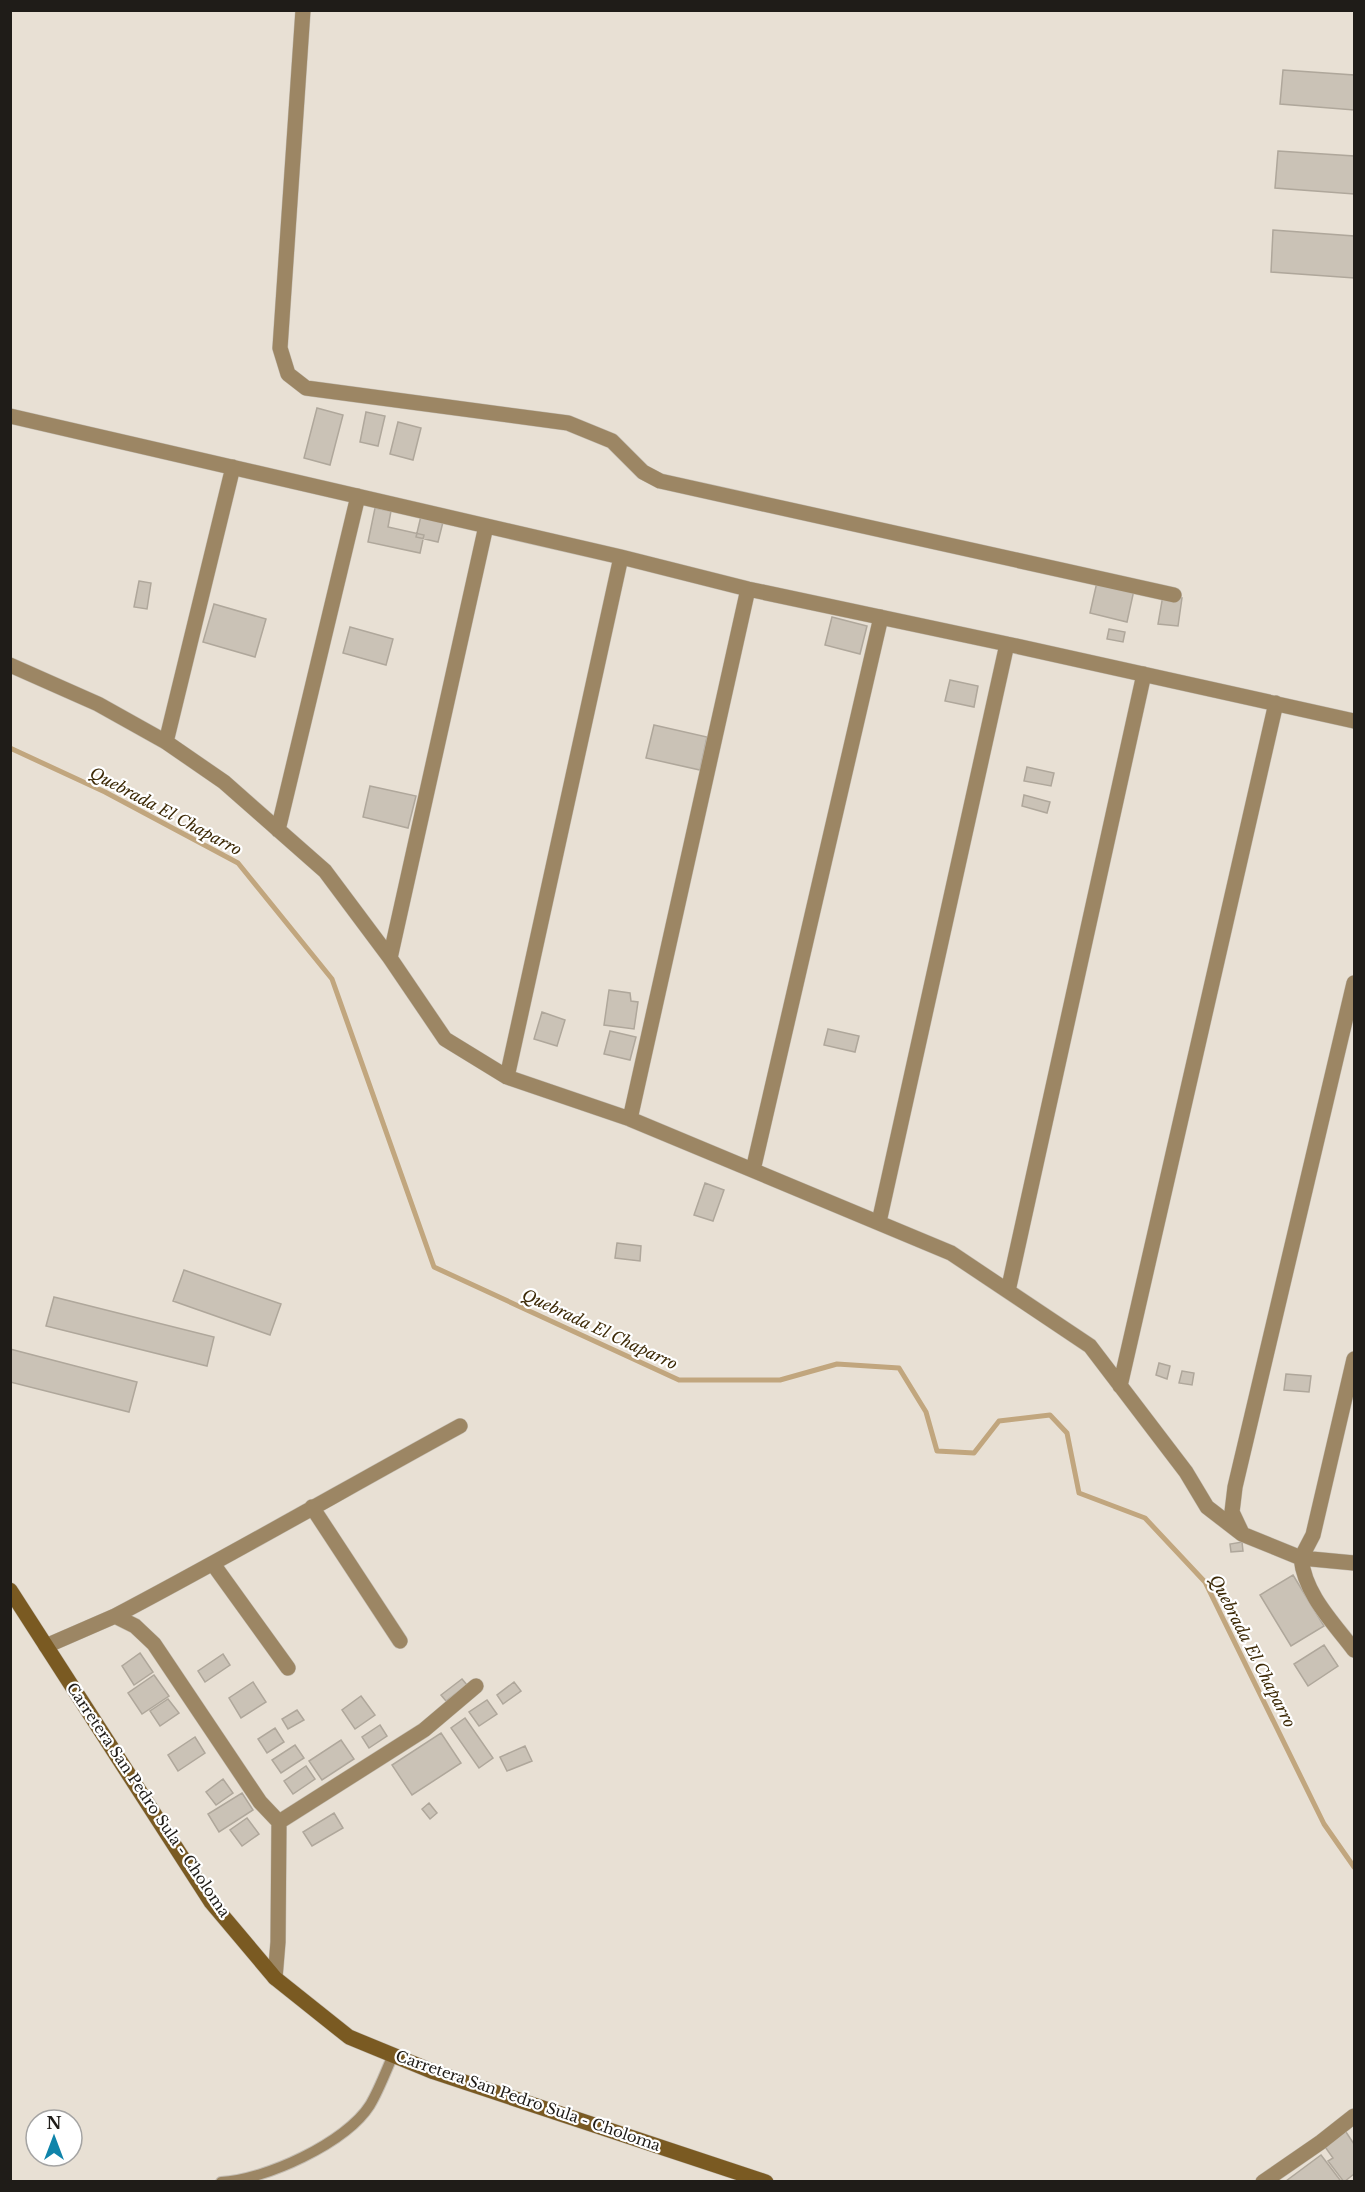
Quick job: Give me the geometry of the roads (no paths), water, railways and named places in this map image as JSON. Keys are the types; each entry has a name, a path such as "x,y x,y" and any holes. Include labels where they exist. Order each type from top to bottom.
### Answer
{"main road":[{"name":"Carretera San Pedro Sula - Choloma","path":"10,1590 211,1902 275,1978 349,2037 434,2072 766,2181"}],"street":[{"path":"303,10 280,348 288,374 306,388 568,423 612,441 643,472 660,481 1174,594"},
{"path":"10,416 621,557 748,590 1007,644 1354,721"},
{"path":"166,742 233,467"},
{"path":"278,830 358,496"},
{"path":"390,958 486,526"},
{"path":"507,1077 621,557"},
{"path":"630,1119 748,590"},
{"path":"753,1170 881,617"},
{"path":"879,1222 1007,644"},
{"path":"10,665 98,704 166,742 224,782 325,871 390,958 446,1039 507,1077 630,1119 951,1253 1090,1346 1186,1472 1207,1507 1242,1534 1301,1558 1354,1563"},
{"path":"1008,1291 1144,674"},
{"path":"1120,1386 1276,704"},
{"path":"1242,1534 1232,1512 1234,1487 1354,983"},
{"path":"1354,1359 1313,1535 1301,1558 1303,1574 1310,1592 1354,1650"},
{"path":"46,1646 115,1616 213,1564 460,1426"},
{"path":"312,1507 400,1641"},
{"path":"213,1564 288,1668"},
{"path":"115,1616 135,1626 154,1644 260,1802 279,1822 278,1942 275,1978"},
{"path":"279,1822 424,1730 476,1686"},
{"path":"1263,2181 1321,2142 1354,2116"}],"lane":[{"path":"221,2181 233,2181 287,2165 349,2129 369,2105 393,2055"}],"waterway":[{"name":"Quebrada El Chaparro","path":"10,748 105,792 238,863 332,979 434,1267 679,1380 780,1380 837,1364 899,1368 926,1412 937,1451 974,1453 999,1421 1050,1415 1067,1433 1079,1493 1145,1518 1205,1582 1324,1824 1354,1867"}]}
